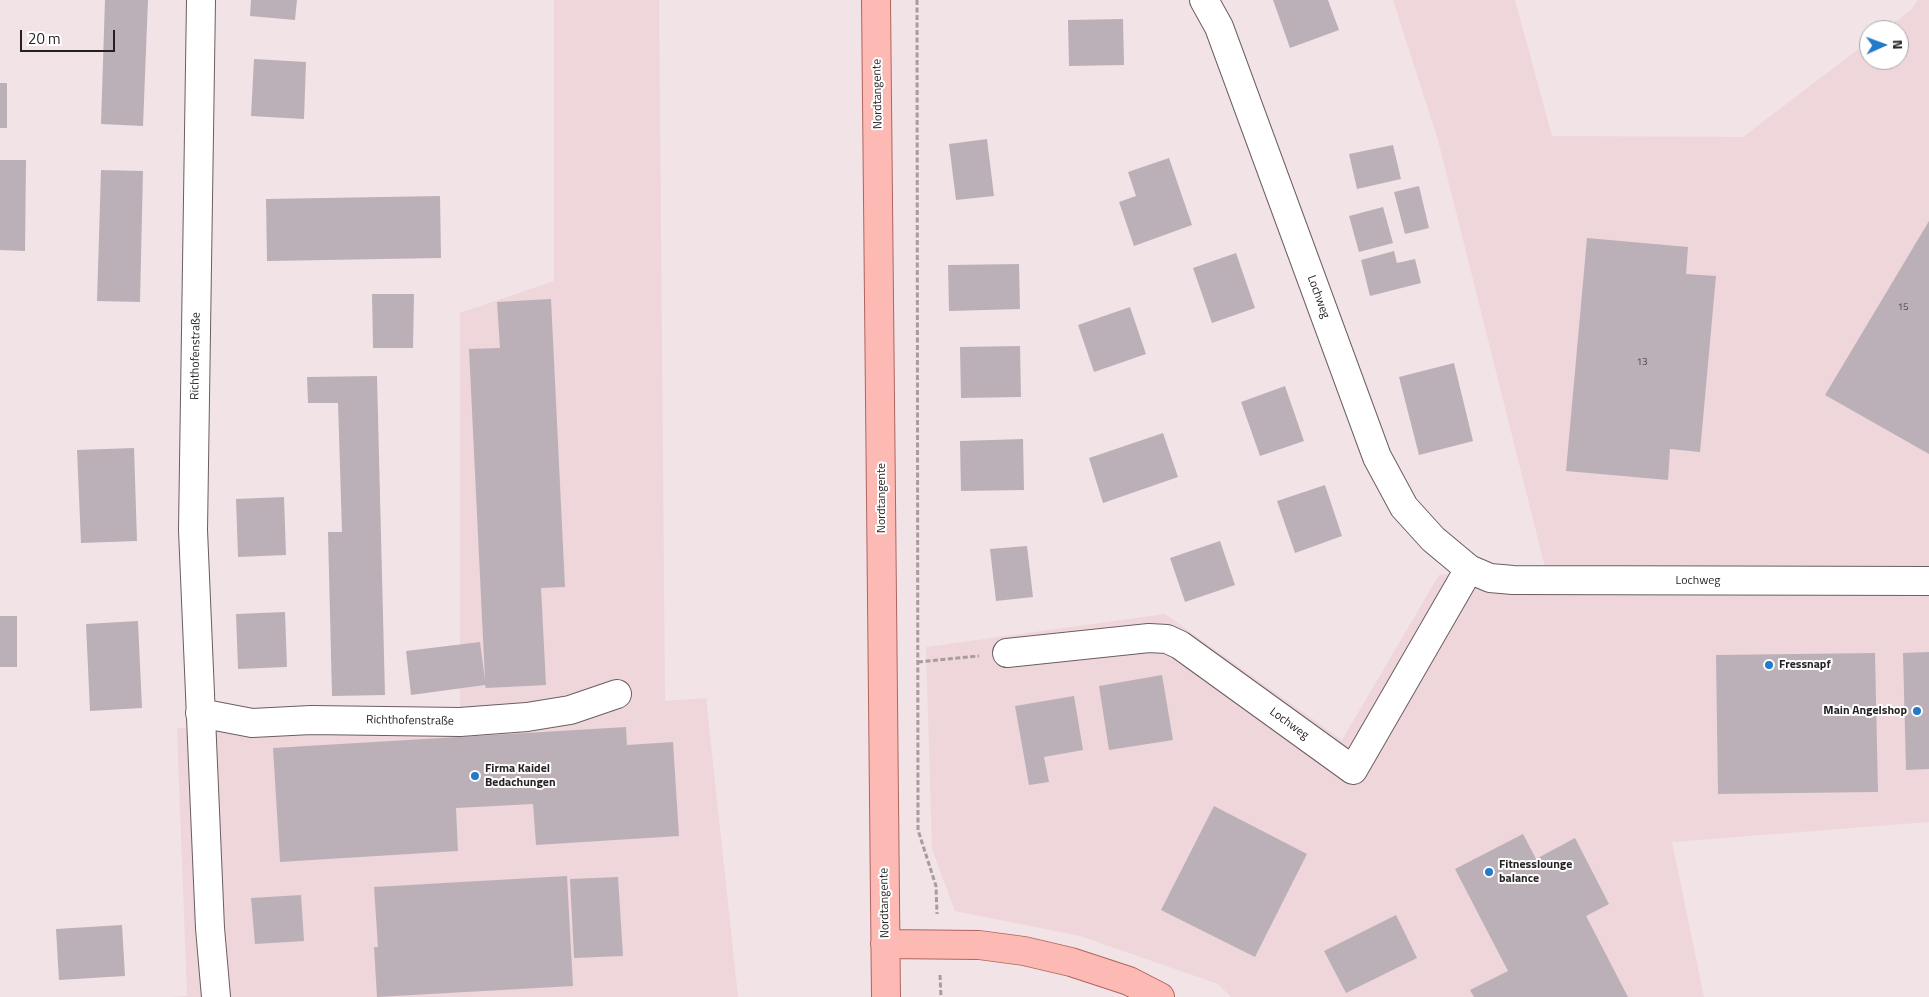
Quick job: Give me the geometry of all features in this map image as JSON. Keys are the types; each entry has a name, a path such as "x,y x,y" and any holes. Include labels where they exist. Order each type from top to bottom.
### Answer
{"main road":[{"name":"Nordtangente","path":"876,0 879,115 886,997"},
{"path":"885,944 978,945 1024,951 1071,962 1129,981 1160,997"}],"street":[{"name":"Richthofenstraße","path":"201,0 193,530 210,928 216,997"},
{"name":"Lochweg","path":"1204,0 1219,27 1377,457 1404,507 1434,539 1469,569 1490,578 1513,580 1929,582"},
{"name":"Lochweg","path":"1007,654 1149,638 1168,639 1180,645 1353,770 1469,569"},
{"name":"Richthofenstraße","path":"200,713 252,723 311,720 460,722 527,717 570,710 617,694"}],"path":[{"path":"917,0 918,830 936,886 941,997"},
{"path":"918,662 1007,654"}],"shaded area":[{"path":"554,0 659,0 665,701 706,698 738,997 171,997 187,996 177,728 402,730 460,722 460,313 554,281"},
{"path":"1393,0 1515,0 1552,136 1743,137 1859,49 1859,70 1909,70 1909,20 1898,20 1911,10 1918,0 1929,0 1929,822 1672,842 1704,997 1231,997 1218,984 1080,936 955,911 932,849 926,647 1165,614 1342,740 1439,575 1545,567 1438,140"}],"building":[{"path":"105,0 148,0 143,126 101,124"},
{"path":"251,0 297,0 295,20 250,16"},
{"path":"1273,0 1328,0 1339,30 1290,48"},
{"path":"1123,19 1124,65 1069,66 1068,20"},
{"path":"254,59 306,62 304,119 251,116"},
{"path":"0,83 7,83 7,128 0,128"},
{"path":"987,139 994,196 956,200 949,144"},
{"path":"1393,145 1401,179 1357,189 1349,154"},
{"path":"1169,158 1192,225 1134,246 1119,202 1136,196 1128,172"},
{"path":"0,160 26,160 25,251 0,250"},
{"path":"101,170 143,171 140,302 97,301"},
{"path":"1419,186 1429,228 1405,234 1394,192"},
{"path":"440,196 441,258 267,261 266,199"},
{"path":"1383,207 1393,243 1359,252 1349,216"},
{"path":"1929,221 1929,454 1825,395"},
{"path":"1587,238 1688,247 1686,274 1716,276 1700,452 1670,449 1668,480 1566,471"},
{"path":"1394,251 1397,263 1415,259 1421,283 1370,296 1361,260"},
{"path":"1236,253 1255,308 1212,323 1193,268"},
{"path":"1019,264 1020,309 949,311 948,265"},
{"path":"372,294 414,294 413,348 373,348"},
{"path":"551,299 565,587 541,588 546,685 486,688 485,685 411,695 406,651 480,642 485,680 469,349 500,348 497,302"},
{"path":"1130,307 1146,354 1094,372 1078,325"},
{"path":"1020,346 1021,397 961,398 960,347"},
{"path":"1454,363 1473,441 1419,455 1399,377"},
{"path":"377,376 385,695 332,696 328,532 342,532 338,403 308,403 307,377"},
{"path":"1285,386 1304,441 1260,456 1241,402"},
{"path":"1163,433 1178,477 1103,503 1089,458"},
{"path":"1023,439 1024,490 961,491 960,441"},
{"path":"134,448 137,541 81,543 77,450"},
{"path":"1325,485 1342,536 1295,553 1277,501"},
{"path":"284,497 286,555 238,557 236,499"},
{"path":"1220,541 1235,585 1185,602 1170,558"},
{"path":"1027,546 1033,597 996,601 990,549"},
{"path":"285,612 287,667 238,669 236,614"},
{"path":"0,616 17,616 17,667 0,667"},
{"path":"138,621 142,708 90,711 86,624"},
{"name":"Main Angelshop","path":"1929,652 1929,769 1906,770 1903,653"},
{"path":"1875,653 1878,792 1718,794 1716,655"},
{"path":"1162,675 1173,740 1109,750 1099,686"},
{"path":"1074,696 1083,750 1044,757 1049,782 1029,785 1015,706"},
{"name":"Firma Kaidel Bedachungen","path":"626,727 627,745 673,742 679,836 536,845 533,804 456,808 458,851 280,862 273,748"},
{"path":"1214,806 1307,854 1255,957 1161,910"},
{"path":"1523,834 1536,859 1575,838 1609,904 1586,916 1628,997 1474,997 1470,990 1508,971 1455,869"},
{"path":"567,876 573,986 377,997 374,947 378,947 374,887"},
{"path":"618,877 623,956 574,958 570,879"},
{"path":"301,895 304,941 255,944 251,898"},
{"path":"1396,915 1417,958 1346,993 1324,951"},
{"path":"122,925 125,976 59,980 56,929"}],"place":[{"name":"Fressnapf","path":"1769,665"},
{"name":"Main Angelshop","path":"1917,711"},
{"name":"Firma Kaidel Bedachungen","path":"475,776"},
{"name":"Fitnesslounge balance","path":"1489,872"}]}
